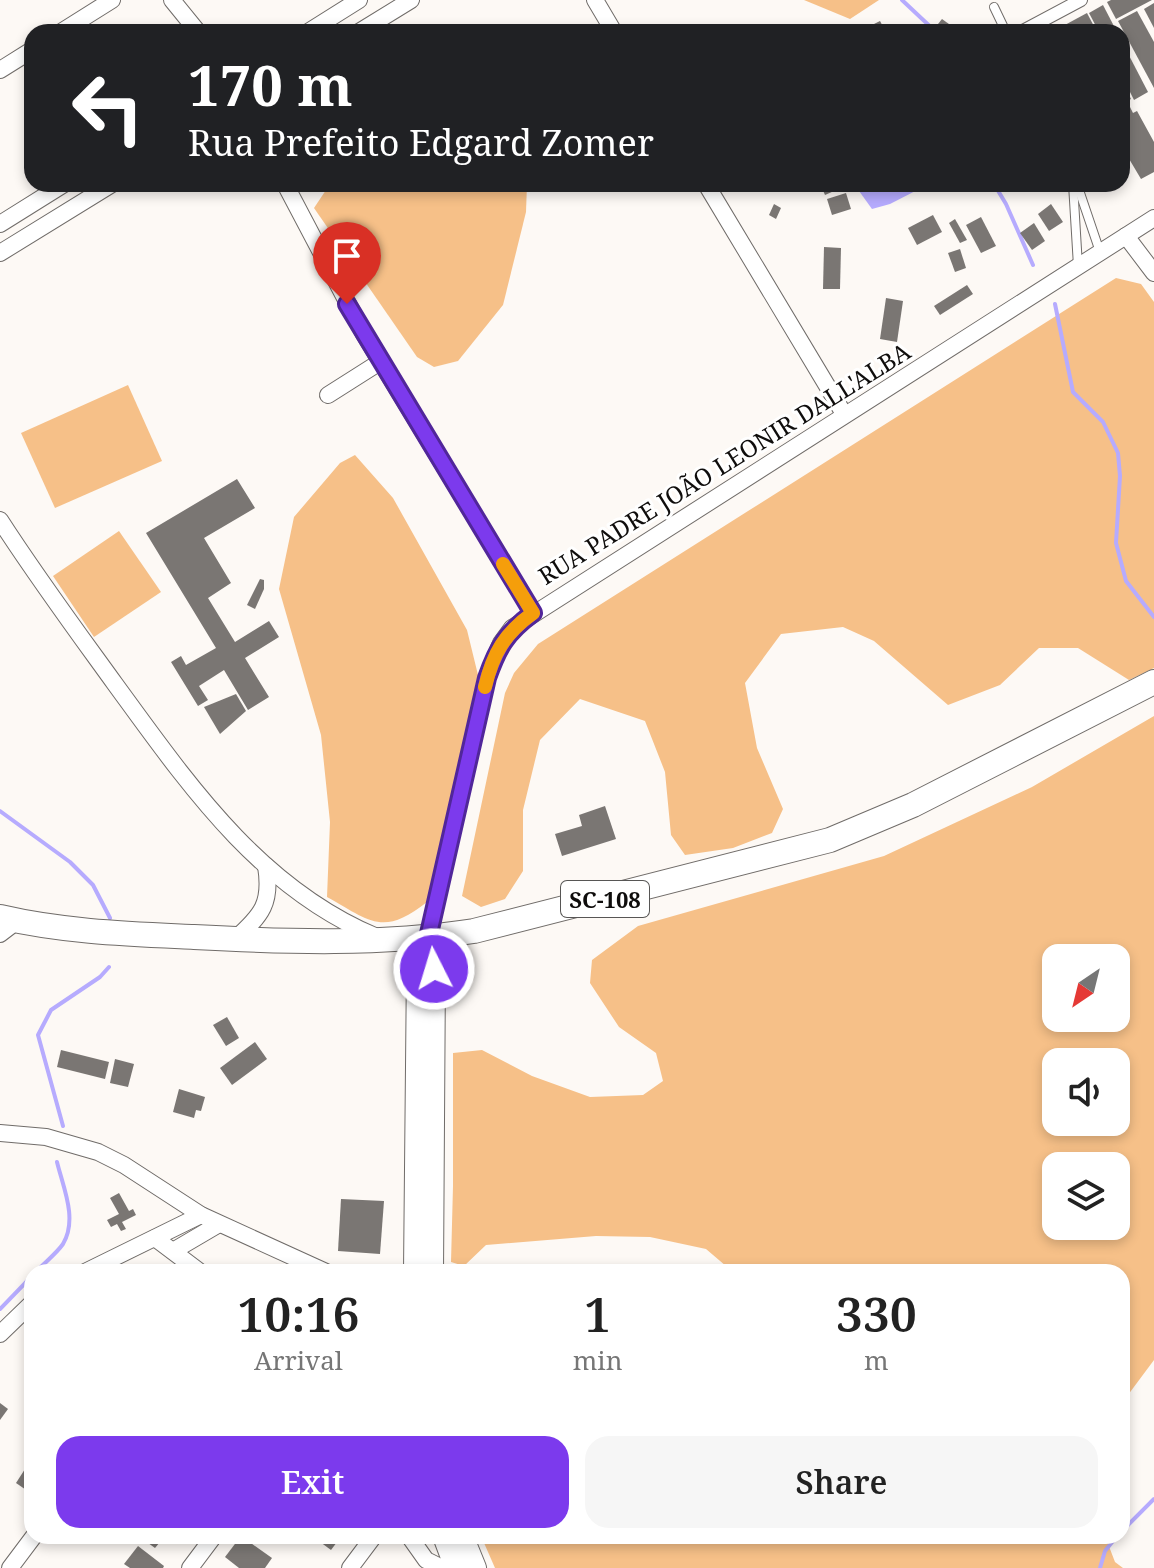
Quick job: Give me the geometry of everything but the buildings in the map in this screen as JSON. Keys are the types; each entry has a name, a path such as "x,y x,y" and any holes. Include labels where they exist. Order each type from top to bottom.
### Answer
{"main road":[{"name":"SC-108","path":"6,924 105,933 235,939 386,941 428,938 511,923 830,840 913,805 1154,682"},
{"path":"415,1264 418,964 428,938"},
{"path":"428,938 434,969 432,1264"},
{"path":"450,1544 467,1566"},
{"path":"463,1544 467,1566"}],"street":[{"path":"74,24 112,0"},
{"path":"172,0 190,24"},
{"path":"321,24 359,0"},
{"path":"372,24 411,0"},
{"path":"595,0 609,24"},
{"path":"1036,24 1081,0"},
{"path":"0,70 24,55"},
{"path":"0,224 51,192"},
{"path":"0,253 99,192"},
{"path":"289,192 380,362 533,613"},
{"path":"711,192 844,414"},
{"name":"RUA PADRE JOÃO LEONIR DALL'ALBA","path":"428,938 487,678 512,628 1154,218"},
{"path":"1126,236 1154,273"},
{"path":"328,395 380,362"},
{"path":"0,520 41,582 175,765 229,830 266,866 318,908 345,924 386,941"},
{"path":"235,939 256,920 265,905 270,888 266,866"},
{"path":"0,1133 46,1137 98,1152 124,1165 201,1215 308,1264"},
{"path":"101,1264 201,1215"},
{"path":"173,1251 219,1224"},
{"path":"155,1238 190,1264"},
{"path":"0,1334 24,1311"},
{"path":"10,1568 28,1544"},
{"path":"190,1568 208,1544"},
{"path":"350,1568 368,1544"},
{"path":"415,1544 426,1560 442,1568"}],"lane":[{"path":"994,7 1002,24"},
{"path":"1075,192 1078,266"},
{"path":"1078,192 1100,252"}],"shaded area":[{"path":"804,0 879,0 850,19"},
{"path":"325,192 527,192 526,212 503,305 458,361 434,367 417,357 314,208"},
{"path":"860,192 913,192 890,204 872,209"},
{"path":"1116,278 1141,284 1154,302 1154,668 1129,680 1078,648 1039,648 1000,685 948,705 874,641 843,627 781,634 745,683 757,748 783,809 772,833 733,848 685,855 671,835 665,772 645,721 580,699 540,740 523,810 523,871 505,899 481,907 462,896 505,693 514,673 538,644"},
{"path":"128,385 162,461 55,508 21,433"},
{"path":"355,455 393,498 467,630 478,675 427,902 412,913 387,922 366,918 327,897 330,822 321,735 279,589 294,517 340,463"},
{"path":"119,531 161,592 94,637 53,576"},
{"path":"1154,716 1154,1360 1130,1392 1130,1264 724,1264 706,1249 650,1237 596,1236 486,1245 466,1264 451,1262 453,1053 482,1050 532,1076 590,1097 643,1095 663,1081 656,1053 619,1027 590,983 592,960 638,926 884,856 1032,787"},
{"path":"484,1544 1108,1544 1115,1562 1123,1568 495,1568"}],"waterway":[{"path":"902,0 928,24"},
{"path":"999,192 1033,265"},
{"path":"1055,304 1073,392 1103,422 1118,453 1120,476 1116,543 1126,581 1154,617"},
{"path":"0,811 70,862 93,885 110,918"},
{"path":"63,1126 38,1035 51,1010 100,977 109,967"},
{"path":"44,1264 63,1244 69,1224 68,1203 57,1162"},
{"path":"0,1309 24,1284"},
{"path":"1130,1523 1154,1499"},
{"path":"1100,1568 1111,1544"}],"slow traffic":[{"path":"485,687 501,643 512,628 533,613 503,564"}],"route":[{"path":"347,304 533,613 512,628 501,643 487,678 428,938 434,969"}]}
